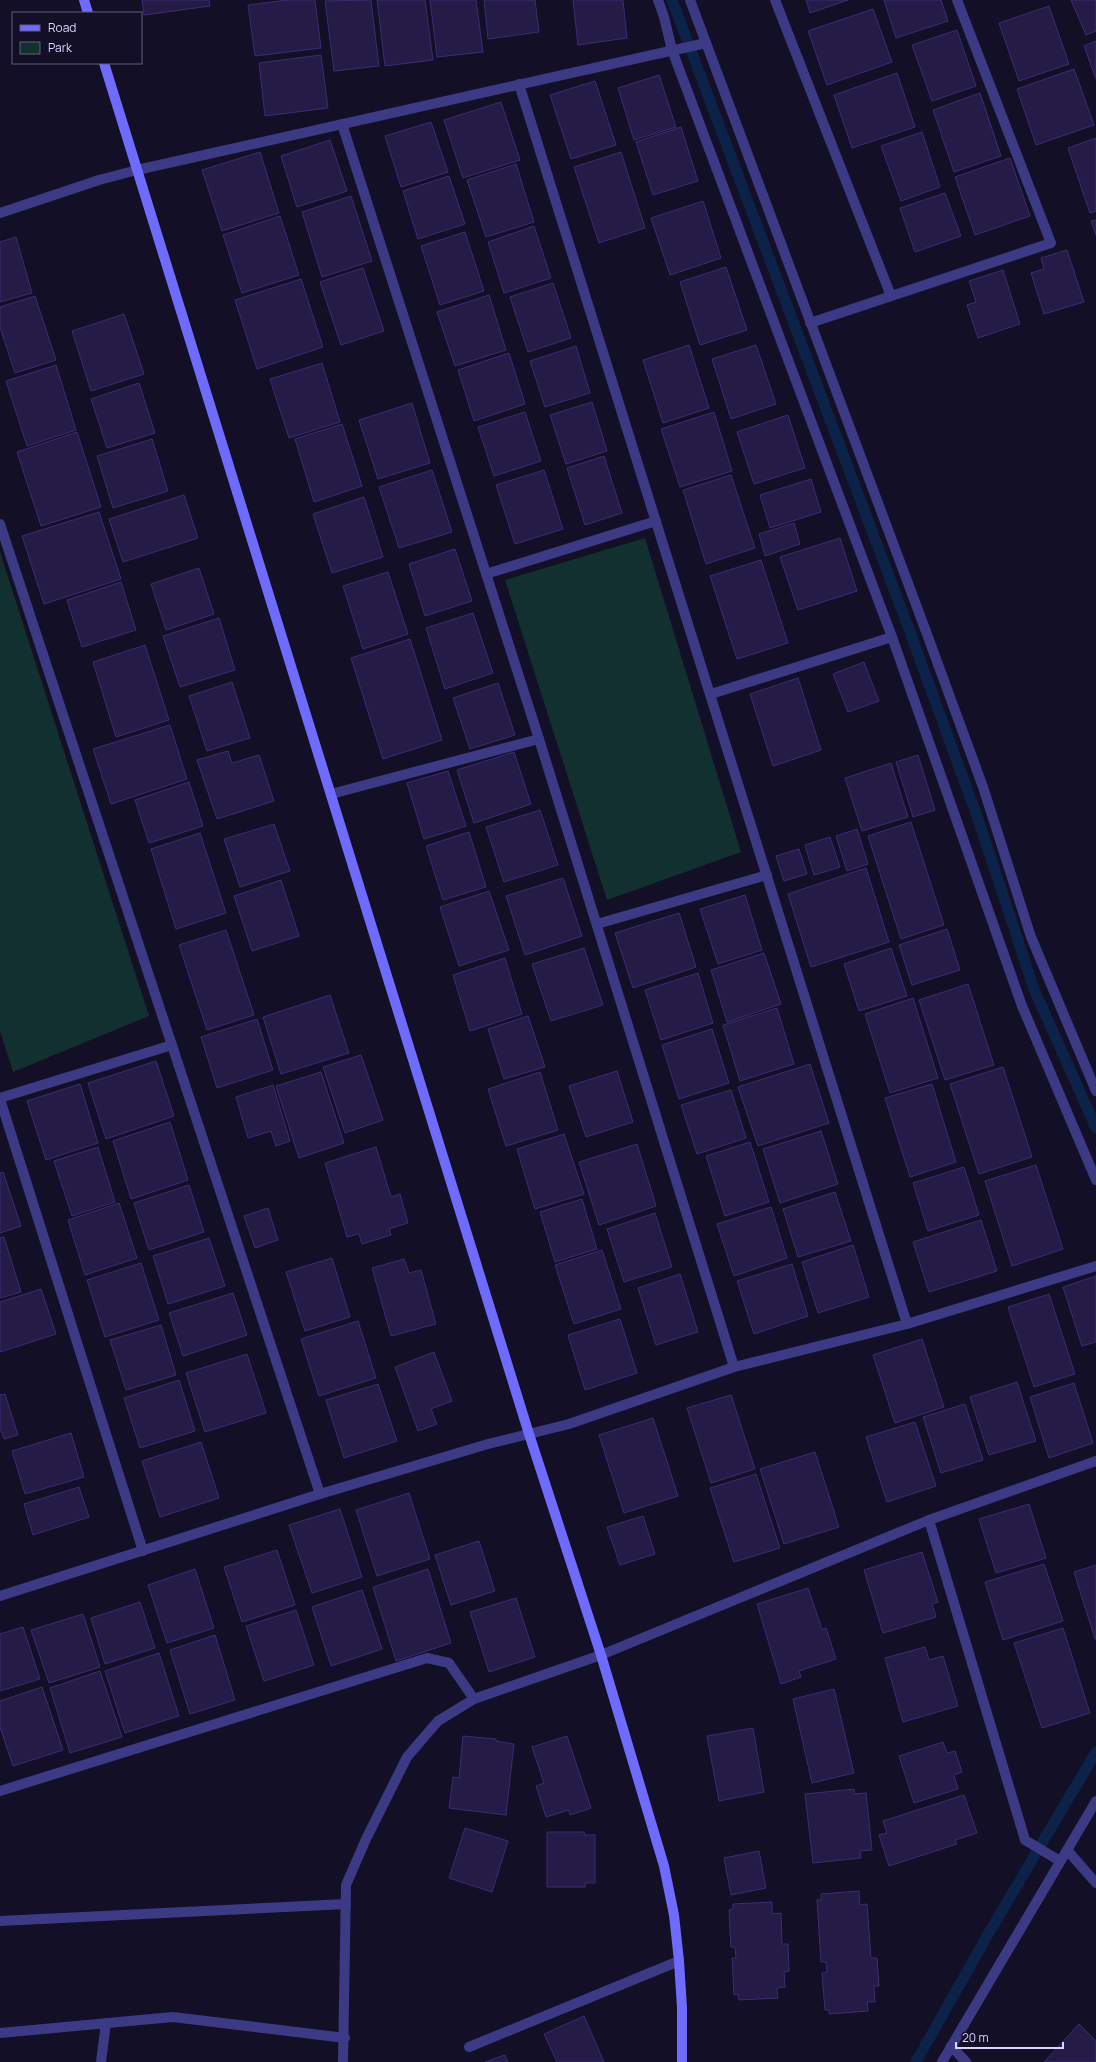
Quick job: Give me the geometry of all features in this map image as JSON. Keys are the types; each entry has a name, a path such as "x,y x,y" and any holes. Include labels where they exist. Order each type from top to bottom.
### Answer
{"street":[{"path":"84,0 88,12"},
{"path":"658,0 672,50 892,637 1022,1006 1096,1180"},
{"path":"690,0 702,44 810,323 983,786 1031,936 1096,1091"},
{"path":"775,0 891,296"},
{"path":"810,323 1051,243 957,0"},
{"path":"0,213 99,180 137,170 702,44"},
{"path":"104,64 529,1434 601,1655 664,1866 674,1915 679,1961 682,2008 682,2062"},
{"path":"520,84 907,1324"},
{"path":"342,124 540,739 734,1367"},
{"path":"486,574 656,521"},
{"path":"0,524 320,1494"},
{"path":"711,694 892,637"},
{"path":"331,794 540,739"},
{"path":"596,924 767,875"},
{"path":"143,1551 0,1099 172,1045"},
{"path":"0,1596 320,1494 569,1424 734,1367 907,1324 1096,1266"},
{"path":"343,2062 345,2038 346,1885 366,1839 407,1757 438,1721 474,1699 601,1655 929,1520 1096,1461"},
{"path":"929,1520 1025,1840 1056,1858"},
{"path":"0,1791 427,1658 449,1663 474,1699"},
{"path":"942,2062 1056,1858 1068,1850 1096,1801"},
{"path":"1068,1850 1096,1883"},
{"path":"0,1921 346,1904"},
{"path":"469,2047 679,1961"},
{"path":"0,2033 173,2017 345,2038"},
{"path":"101,2062 106,2023"},
{"path":"951,2046 966,2062"}],"green space":[{"path":"645,538 741,852 607,900 505,580"},
{"path":"0,552 149,1016 13,1072 0,1031"}],"building":[{"path":"142,0 209,0 210,6 144,15"},
{"path":"287,0 315,0 321,48 255,56 248,5"},
{"path":"371,0 379,66 334,71 325,1"},
{"path":"377,0 425,0 433,60 385,66"},
{"path":"430,0 476,0 483,52 437,57"},
{"path":"484,0 535,0 539,32 488,39"},
{"path":"573,0 623,0 627,38 578,45"},
{"path":"806,0 848,0 810,13"},
{"path":"884,0 941,0 948,21 896,38"},
{"path":"1071,0 1096,0 1096,31 1086,35"},
{"path":"1049,6 1069,64 1019,81 999,23"},
{"path":"873,9 892,62 827,85 808,31"},
{"path":"957,30 976,86 932,101 912,45"},
{"path":"1096,41 1096,79 1084,46"},
{"path":"321,55 328,108 265,116 259,63"},
{"path":"1074,69 1094,125 1036,145 1017,89"},
{"path":"897,73 915,127 852,148 834,95"},
{"path":"659,75 676,127 634,140 618,88"},
{"path":"595,81 616,145 571,159 550,95"},
{"path":"980,93 1001,156 954,172 933,110"},
{"path":"501,102 520,160 463,178 444,120"},
{"path":"431,122 448,172 401,187 385,136"},
{"path":"681,127 698,181 653,195 636,142"},
{"path":"922,132 940,187 901,201 881,146"},
{"path":"1096,138 1096,211 1090,213 1068,148"},
{"path":"330,140 347,191 297,207 281,156"},
{"path":"260,152 279,213 222,231 202,170"},
{"path":"621,152 645,228 599,243 574,167"},
{"path":"1010,158 1030,216 975,235 955,177"},
{"path":"516,164 534,222 486,237 467,180"},
{"path":"449,176 465,224 418,239 403,191"},
{"path":"945,193 961,236 915,252 900,208"},
{"path":"351,196 372,261 322,277 302,212"},
{"path":"703,201 721,258 670,275 651,218"},
{"path":"280,216 299,275 242,293 223,235"},
{"path":"1096,220 1096,235 1091,221"},
{"path":"534,226 551,278 504,293 488,242"},
{"path":"465,232 484,291 440,305 421,246"},
{"path":"16,237 32,293 0,302 0,242"},
{"path":"1067,250 1084,302 1044,314 1031,273 1044,269 1041,258"},
{"path":"726,267 747,330 700,345 680,282"},
{"path":"363,268 384,331 341,345 320,282"},
{"path":"1003,270 1020,324 978,338 967,305 976,302 969,281"},
{"path":"301,279 323,347 257,369 235,300"},
{"path":"553,283 571,338 528,352 510,297"},
{"path":"489,295 506,350 455,366 437,312"},
{"path":"35,296 56,360 15,373 0,327 0,307"},
{"path":"124,314 144,374 91,391 72,331"},
{"path":"689,345 709,408 663,423 643,360"},
{"path":"756,345 776,404 731,419 712,359"},
{"path":"576,346 590,393 545,407 530,361"},
{"path":"509,353 525,404 474,421 458,370"},
{"path":"322,363 340,422 289,438 270,379"},
{"path":"56,365 76,430 27,446 6,381"},
{"path":"139,383 155,433 107,448 91,399"},
{"path":"592,402 607,451 566,464 550,415"},
{"path":"412,403 430,463 378,479 359,420"},
{"path":"525,412 541,461 494,476 478,427"},
{"path":"714,412 732,471 680,487 661,429"},
{"path":"788,415 805,468 754,484 737,432"},
{"path":"342,424 362,486 314,502 295,439"},
{"path":"77,432 101,507 41,526 17,452"},
{"path":"152,439 168,491 113,508 97,456"},
{"path":"604,456 622,513 585,525 567,468"},
{"path":"432,470 452,532 399,548 379,487"},
{"path":"544,470 563,529 515,544 496,485"},
{"path":"731,475 755,548 706,564 683,490"},
{"path":"811,479 821,512 770,528 760,495"},
{"path":"184,495 198,538 123,562 109,519"},
{"path":"364,497 383,557 332,573 313,514"},
{"path":"99,512 121,579 44,604 22,536"},
{"path":"794,523 800,544 765,556 759,534"},
{"path":"840,538 857,591 798,610 780,557"},
{"path":"455,549 472,601 425,616 409,564"},
{"path":"761,560 788,643 737,659 710,576"},
{"path":"199,568 214,614 166,630 151,584"},
{"path":"388,572 408,634 363,649 343,586"},
{"path":"121,582 136,630 82,647 67,600"},
{"path":"473,613 493,673 445,689 426,628"},
{"path":"219,618 235,670 180,687 163,636"},
{"path":"410,639 442,740 383,759 351,658"},
{"path":"145,645 169,720 116,737 93,662"},
{"path":"864,662 879,701 848,712 833,674"},
{"path":"798,678 821,750 773,766 750,694"},
{"path":"232,682 250,738 207,751 189,696"},
{"path":"498,683 515,735 470,749 453,698"},
{"path":"170,725 187,779 111,804 93,749"},
{"path":"228,751 232,763 259,755 274,801 217,819 197,760"},
{"path":"514,752 531,804 474,823 457,770"},
{"path":"918,755 935,810 913,817 896,762"},
{"path":"891,763 908,817 862,831 845,778"},
{"path":"448,771 466,826 424,839 407,783"},
{"path":"189,782 203,826 149,843 135,800"},
{"path":"540,810 558,865 504,882 486,827"},
{"path":"911,822 944,925 901,939 868,836"},
{"path":"274,824 290,871 240,887 224,839"},
{"path":"857,829 868,864 847,871 836,836"},
{"path":"469,832 486,887 443,900 426,846"},
{"path":"200,833 226,913 176,929 151,849"},
{"path":"830,837 840,867 814,875 805,845"},
{"path":"799,849 807,874 784,881 776,856"},
{"path":"866,868 889,942 811,967 788,894"},
{"path":"563,878 582,936 525,955 506,896"},
{"path":"281,880 299,936 252,951 234,896"},
{"path":"489,891 509,950 459,966 440,907"},
{"path":"745,895 762,950 718,964 700,909"},
{"path":"679,913 696,967 633,988 615,933"},
{"path":"947,929 960,970 912,985 899,945"},
{"path":"226,930 254,1015 207,1030 179,945"},
{"path":"584,948 603,1005 551,1021 532,964"},
{"path":"891,948 907,996 859,1011 844,964"},
{"path":"764,953 781,1004 727,1022 711,970"},
{"path":"505,958 522,1014 470,1031 453,975"},
{"path":"698,973 713,1023 661,1040 645,990"},
{"path":"968,984 994,1065 945,1080 919,1000"},
{"path":"330,995 349,1053 281,1074 263,1017"},
{"path":"913,998 938,1078 890,1093 865,1014"},
{"path":"777,1008 794,1064 740,1081 723,1025"},
{"path":"528,1016 545,1067 504,1079 488,1029"},
{"path":"257,1019 273,1070 217,1088 201,1037"},
{"path":"712,1029 729,1083 679,1099 662,1045"},
{"path":"361,1055 383,1120 345,1133 323,1067"},
{"path":"156,1061 174,1116 106,1139 88,1083"},
{"path":"810,1064 829,1123 758,1146 738,1087"},
{"path":"1003,1067 1032,1157 979,1174 950,1084"},
{"path":"617,1071 633,1122 586,1137 569,1086"},
{"path":"321,1072 344,1143 299,1158 276,1086"},
{"path":"540,1072 558,1130 506,1146 488,1089"},
{"path":"80,1084 98,1143 46,1160 27,1101"},
{"path":"932,1084 956,1162 910,1177 885,1098"},
{"path":"273,1085 290,1141 276,1146 271,1131 248,1138 236,1097"},
{"path":"731,1090 746,1138 697,1154 681,1105"},
{"path":"170,1122 188,1180 131,1199 113,1141"},
{"path":"821,1131 838,1184 780,1203 763,1149"},
{"path":"564,1134 584,1194 535,1209 517,1149"},
{"path":"750,1142 769,1202 725,1216 706,1156"},
{"path":"637,1144 656,1206 599,1225 579,1162"},
{"path":"98,1147 115,1202 72,1216 54,1161"},
{"path":"376,1147 391,1197 400,1194 408,1223 389,1229 391,1235 362,1244 359,1234 347,1237 325,1163"},
{"path":"1036,1165 1063,1249 1012,1266 985,1181"},
{"path":"964,1167 979,1215 928,1231 913,1183"},
{"path":"3,1172 21,1226 0,1233 0,1173"},
{"path":"189,1185 204,1232 149,1250 134,1203"},
{"path":"835,1192 851,1241 798,1257 783,1209"},
{"path":"582,1199 597,1249 555,1262 540,1212"},
{"path":"119,1203 137,1258 85,1275 68,1220"},
{"path":"771,1207 787,1258 734,1276 717,1224"},
{"path":"268,1208 278,1240 255,1248 244,1216"},
{"path":"655,1213 672,1267 624,1282 607,1229"},
{"path":"981,1220 997,1271 929,1292 913,1242"},
{"path":"4,1237 21,1292 0,1298 0,1238"},
{"path":"209,1238 225,1286 168,1304 153,1256"},
{"path":"853,1245 869,1297 818,1313 802,1262"},
{"path":"602,1250 621,1309 574,1324 555,1265"},
{"path":"332,1258 350,1317 305,1331 286,1272"},
{"path":"404,1259 409,1273 421,1270 436,1324 391,1336 372,1268"},
{"path":"141,1263 159,1320 105,1337 87,1280"},
{"path":"792,1264 808,1316 754,1334 737,1281"},
{"path":"680,1274 698,1332 656,1345 638,1288"},
{"path":"1096,1276 1096,1342 1082,1346 1063,1287"},
{"path":"41,1289 56,1334 0,1352 0,1302"},
{"path":"233,1293 247,1335 183,1356 169,1313"},
{"path":"1049,1294 1075,1374 1034,1387 1008,1307"},
{"path":"620,1319 637,1373 585,1390 568,1335"},
{"path":"358,1321 376,1378 319,1396 301,1339"},
{"path":"161,1325 176,1375 126,1390 110,1340"},
{"path":"922,1339 944,1407 895,1423 873,1355"},
{"path":"434,1352 452,1401 431,1409 437,1424 418,1431 395,1367"},
{"path":"247,1354 266,1413 205,1432 186,1373"},
{"path":"179,1380 195,1431 140,1448 124,1398"},
{"path":"1017,1382 1036,1441 989,1455 970,1397"},
{"path":"1074,1383 1093,1443 1049,1458 1030,1397"},
{"path":"378,1384 397,1441 344,1458 326,1400"},
{"path":"5,1394 18,1435 4,1439 0,1428 0,1395"},
{"path":"731,1395 755,1469 711,1483 687,1408"},
{"path":"965,1404 983,1460 941,1473 923,1417"},
{"path":"653,1418 678,1496 624,1513 599,1435"},
{"path":"915,1422 936,1486 887,1502 866,1437"},
{"path":"71,1433 84,1477 25,1494 12,1451"},
{"path":"201,1442 219,1498 160,1517 142,1461"},
{"path":"815,1452 839,1527 784,1544 760,1469"},
{"path":"756,1474 780,1548 734,1562 710,1488"},
{"path":"79,1487 89,1517 33,1535 24,1504"},
{"path":"409,1493 430,1559 377,1576 356,1510"},
{"path":"1029,1504 1046,1558 996,1573 979,1519"},
{"path":"340,1509 362,1577 312,1593 289,1525"},
{"path":"643,1516 655,1554 620,1565 607,1527"},
{"path":"479,1541 495,1591 451,1605 435,1555"},
{"path":"277,1550 295,1605 242,1622 224,1567"},
{"path":"922,1552 938,1602 932,1604 936,1617 883,1633 864,1570"},
{"path":"1044,1564 1063,1621 1003,1640 985,1582"},
{"path":"1096,1565 1096,1639 1095,1639 1074,1572"},
{"path":"195,1569 214,1628 167,1643 148,1585"},
{"path":"428,1569 451,1643 396,1661 373,1587"},
{"path":"808,1588 822,1629 826,1628 836,1659 799,1671 801,1677 781,1684 757,1604"},
{"path":"362,1590 382,1649 331,1666 312,1607"},
{"path":"516,1598 535,1657 489,1672 470,1612"},
{"path":"140,1602 155,1648 105,1664 91,1618"},
{"path":"296,1610 314,1665 264,1681 246,1626"},
{"path":"83,1614 100,1667 49,1683 31,1630"},
{"path":"23,1627 40,1679 0,1691 0,1634"},
{"path":"1063,1628 1090,1713 1042,1728 1014,1643"},
{"path":"215,1635 235,1700 190,1714 170,1650"},
{"path":"925,1647 929,1660 943,1656 958,1706 903,1722 885,1658"},
{"path":"159,1653 179,1716 125,1733 105,1671"},
{"path":"100,1671 122,1737 70,1753 50,1688"},
{"path":"42,1687 63,1750 13,1766 0,1727 0,1701"},
{"path":"834,1689 854,1773 812,1783 793,1699"},
{"path":"753,1728 764,1792 719,1801 707,1736"},
{"path":"463,1736 496,1739 496,1741 514,1744 506,1815 449,1808 453,1777 459,1778"},
{"path":"567,1736 591,1808 570,1815 569,1810 546,1817 536,1786 544,1783 532,1747"},
{"path":"943,1742 947,1753 955,1751 962,1772 954,1775 958,1789 914,1803 899,1756"},
{"path":"854,1789 854,1794 866,1793 872,1850 860,1851 861,1858 813,1863 805,1794"},
{"path":"964,1795 977,1833 955,1840 957,1844 889,1866 879,1835 887,1833 883,1821"},
{"path":"465,1828 508,1841 492,1892 449,1878"},
{"path":"547,1832 584,1832 585,1835 595,1835 595,1883 585,1883 585,1887 547,1887"},
{"path":"759,1851 766,1888 731,1895 724,1858"},
{"path":"859,1891 860,1905 867,1904 871,1958 877,1958 879,1986 874,1986 875,2002 867,2002 868,2011 829,2014 829,2010 825,2010 822,1973 827,1972 826,1962 821,1962 817,1900 821,1900 821,1894"},
{"path":"772,1902 772,1914 781,1913 782,1944 788,1944 789,1971 784,1972 785,1987 777,1988 778,1998 739,2000 738,1994 734,1995 732,1958 736,1958 735,1947 731,1947 729,1910 733,1909 733,1904"},
{"path":"584,2016 604,2062 557,2062 544,2034"},
{"path":"1079,2024 1096,2041 1096,2062 1044,2062"},
{"path":"505,2055 508,2062 485,2062"}],"waterway":[{"path":"672,0 910,632 978,819 1034,989 1096,1128"},
{"path":"916,2062 991,1929 1096,1752"}]}
